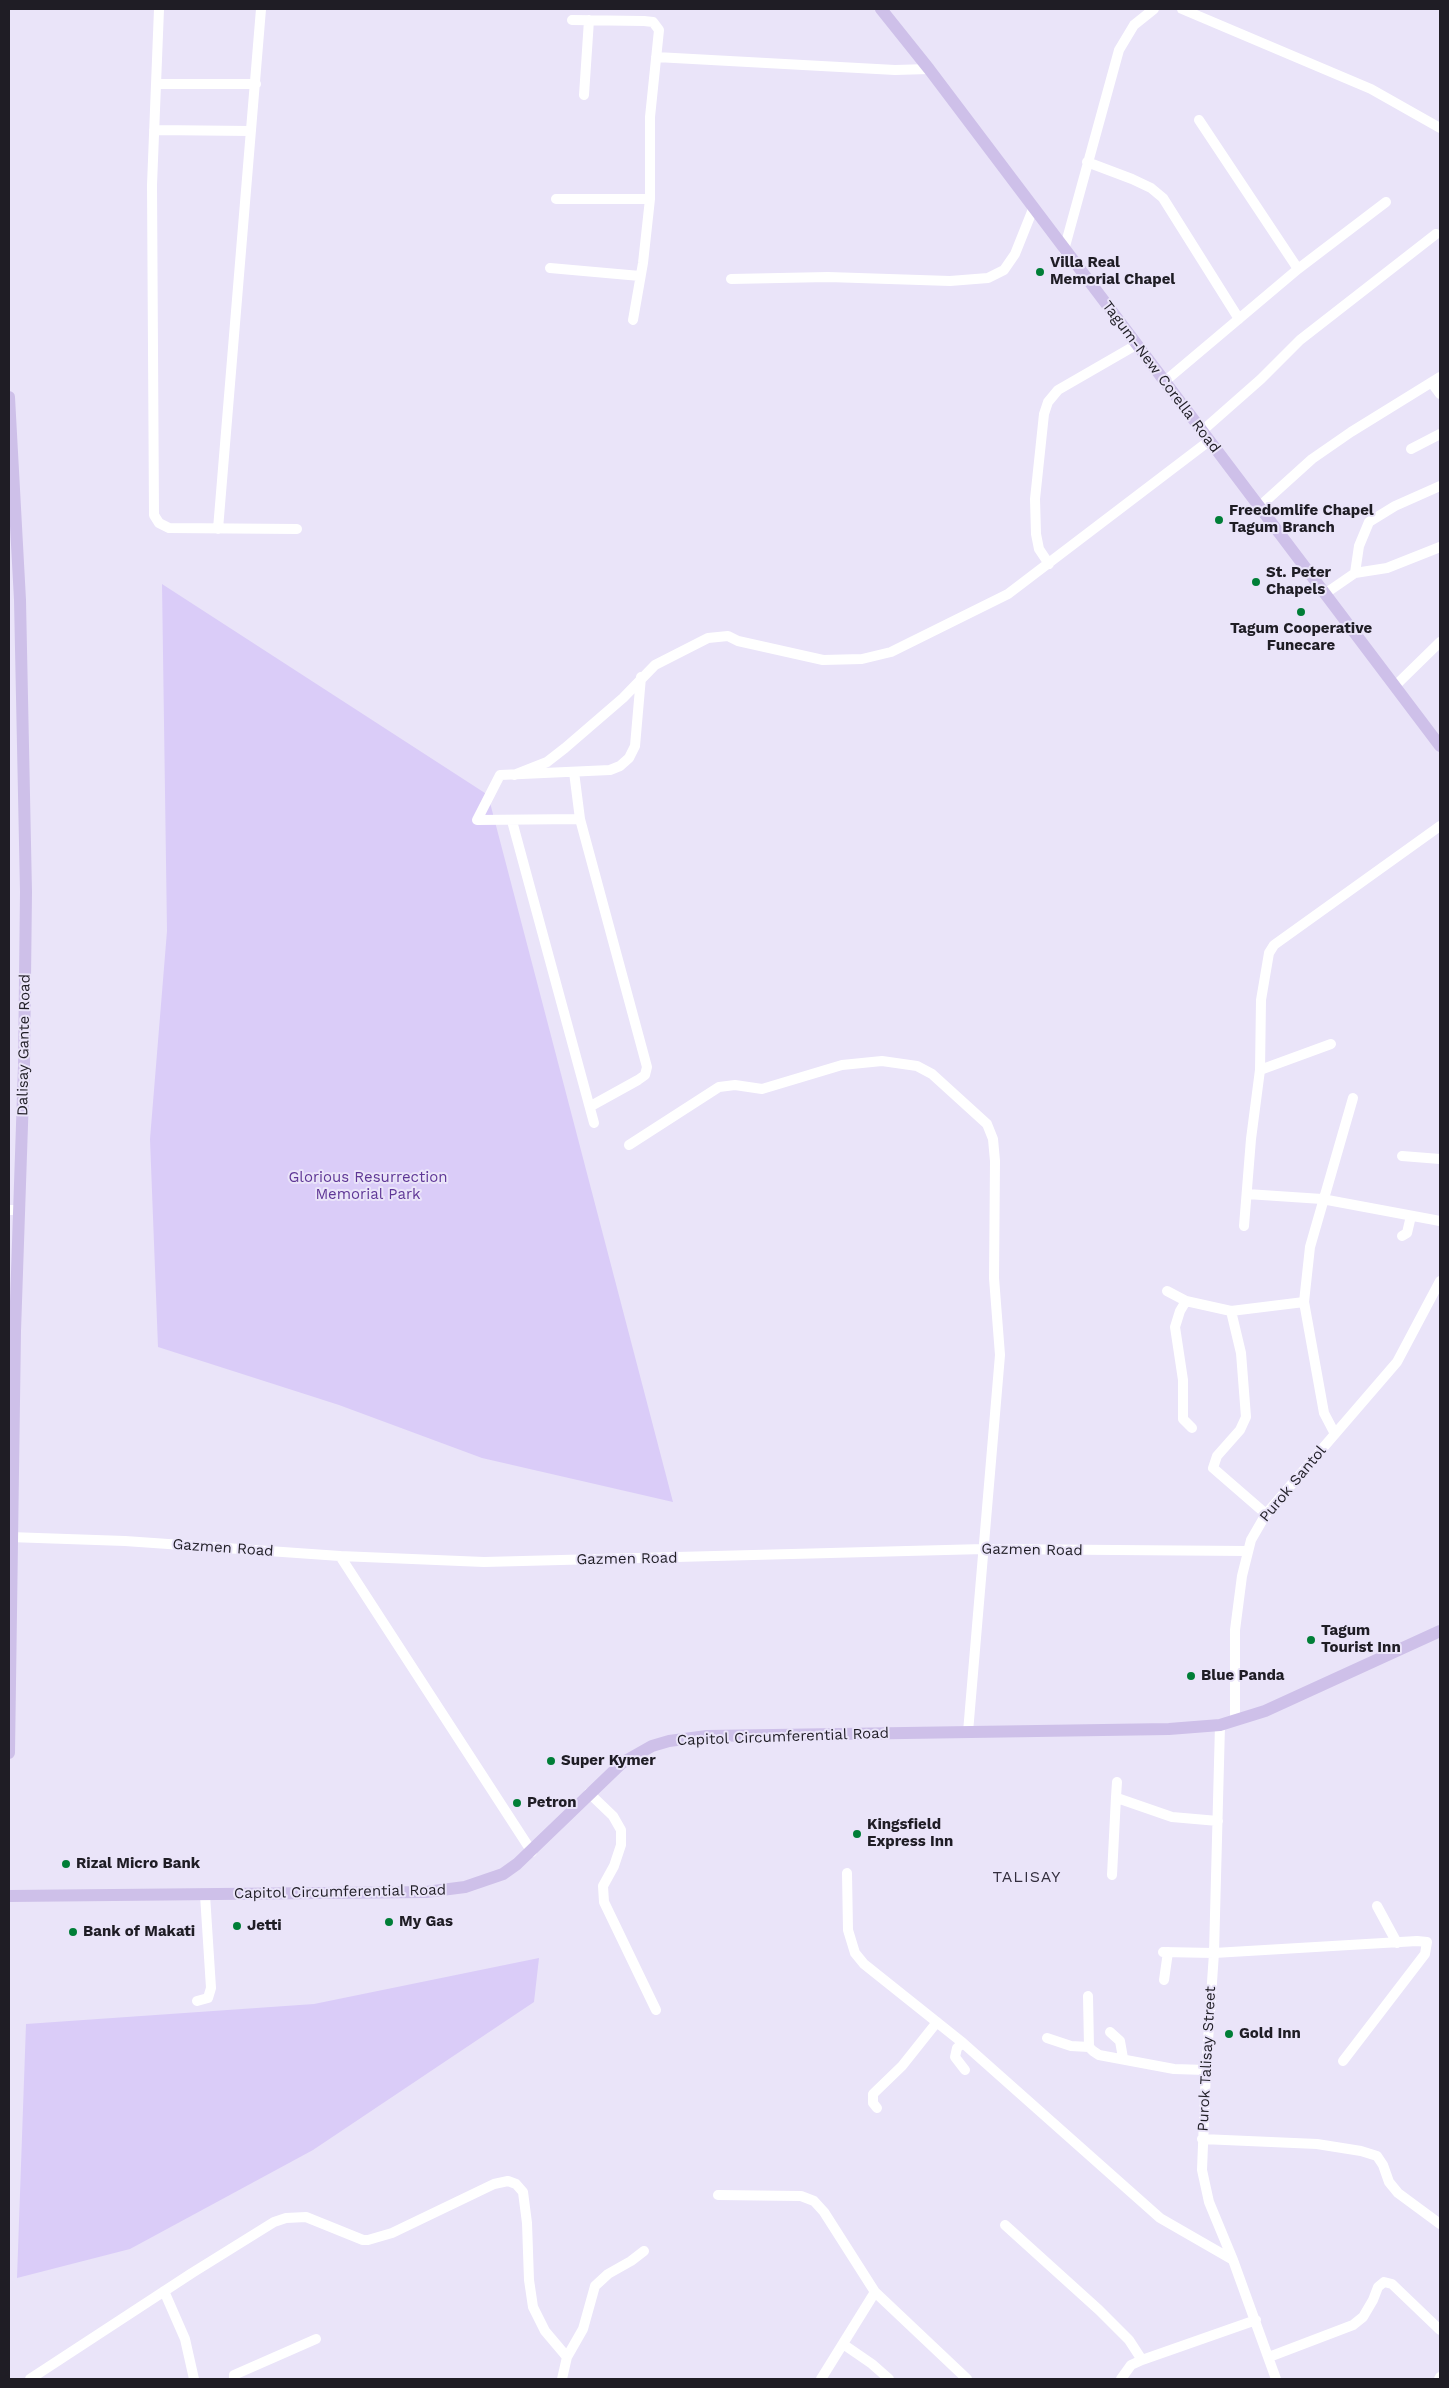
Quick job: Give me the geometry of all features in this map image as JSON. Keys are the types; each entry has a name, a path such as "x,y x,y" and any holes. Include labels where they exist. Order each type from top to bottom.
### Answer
{"main road":[{"name":"Tagum-New Corella Road","path":"881,9 929,69 1440,746"},
{"name":"Dalisay Gante Road","path":"9,397 11,485 20,600 26,892 24,1066 14,1210 9,1753"},
{"name":"Capitol Circumferential Road","path":"9,1896 206,1895 448,1890 485,1882 503,1874 532,1852 589,1793 622,1763 652,1746 677,1739 717,1736 1169,1729 1220,1725 1285,1703 1440,1631"}],"street":[{"path":"159,9 154,130 154,515 159,523 169,528 298,529"},
{"path":"218,529 261,9"},
{"path":"1064,250 1087,162 1124,39 1134,25 1154,9"},
{"path":"1182,9 1372,89 1440,128"},
{"path":"572,20 653,22 659,30 650,117 650,200 633,320"},
{"path":"584,96 589,20"},
{"path":"656,57 895,70 929,69"},
{"path":"156,84 256,84"},
{"path":"1199,120 1298,269"},
{"path":"154,130 251,131"},
{"path":"1087,162 1132,179 1151,188 1163,198 1239,319"},
{"path":"556,200 650,200"},
{"path":"1164,382 1298,269 1386,202"},
{"path":"731,279 828,277 950,281 988,278 1004,270 1015,254 1033,209"},
{"path":"514,775 547,762 559,753 623,698 641,677 655,665 708,638 728,636 738,641 823,660 862,659 891,652 1008,594 1049,564 1206,436 1300,340 1436,234"},
{"path":"550,268 640,276"},
{"path":"1049,564 1039,549 1036,534 1035,500 1044,414 1048,402 1065,386 1136,345"},
{"path":"1260,506 1312,459 1351,432 1436,380 1440,394"},
{"path":"1411,449 1440,434"},
{"path":"1355,573 1359,546 1369,522 1395,506 1440,486"},
{"path":"1326,593 1355,573 1387,568 1440,547"},
{"path":"1395,686 1440,642"},
{"path":"580,819 477,820 500,775 610,770 620,766 629,758 635,746 641,677"},
{"path":"574,772 580,819 647,1067 645,1075 638,1080 590,1106"},
{"path":"512,821 594,1123"},
{"path":"1244,1226 1260,1070 1262,1000 1266,964 1274,945 1440,826"},
{"path":"1260,1070 1330,1044"},
{"path":"629,1145 718,1087 735,1085 762,1089 842,1065 882,1061 917,1066 932,1074 987,1124 993,1139 995,1161 994,1278 1000,1355 968,1732"},
{"path":"1335,1434 1324,1413 1304,1302 1308,1255 1322,1199 1353,1098"},
{"path":"1402,1156 1440,1159"},
{"path":"1247,1194 1322,1199 1440,1221"},
{"path":"1402,1236 1407,1233 1411,1216"},
{"name":"Purok Santol","path":"1235,1721 1235,1630 1247,1551 1266,1514 1397,1362 1440,1282"},
{"path":"1167,1291 1186,1301 1231,1311 1304,1302"},
{"path":"1186,1301 1180,1311 1175,1327 1182,1380 1183,1419 1192,1428"},
{"path":"1231,1311 1241,1353 1246,1417 1240,1430 1217,1456 1213,1468 1266,1514"},
{"name":"Gazmen Road","path":"10,1537 125,1541 340,1556 484,1562 984,1549 1247,1551"},
{"path":"340,1556 532,1852"},
{"name":"Purok Talisay Street","path":"1220,1725 1214,1953 1202,2139 1204,2182 1276,2379"},
{"path":"1112,1876 1117,1782"},
{"path":"589,1793 613,1816 621,1830 621,1846 603,1886 604,1902 656,2010"},
{"path":"1116,1797 1172,1817 1218,1821"},
{"path":"847,1873 848,1930 855,1953 874,1973 963,2043 1160,2218 1234,2260"},
{"path":"197,2001 208,1998 212,1988 206,1895"},
{"path":"1378,1906 1397,1943"},
{"path":"1164,1980 1165,1952 1214,1953 1424,1941 1428,1945 1425,1954 1343,2061"},
{"path":"1088,1996 1089,2047"},
{"path":"877,2108 872,2103 873,2094 902,2066 937,2022"},
{"path":"1110,2032 1120,2042 1123,2058"},
{"path":"1047,2038 1071,2046 1089,2047 1099,2054 1188,2071 1206,2070"},
{"path":"963,2043 957,2048 955,2057 965,2070"},
{"path":"1202,2139 1317,2144 1361,2151 1377,2156 1383,2165 1388,2182 1398,2194 1440,2224"},
{"path":"30,2379 252,2235 286,2218 306,2217 362,2240 368,2240 392,2232 494,2184 508,2181 516,2184 523,2192 528,2223 529,2280 533,2307 545,2331 567,2357"},
{"path":"718,2195 801,2196 814,2202 824,2212 875,2292 967,2379"},
{"path":"1004,2225 1099,2310 1129,2340 1142,2360"},
{"path":"562,2379 567,2357 583,2329 595,2286 608,2274 644,2251"},
{"path":"1269,2357 1353,2325 1363,2317 1378,2287 1384,2282 1392,2284 1440,2330"},
{"path":"164,2291 185,2339 194,2379"},
{"path":"821,2379 875,2292"},
{"path":"1121,2379 1131,2366 1142,2360 1256,2320"},
{"path":"224,2379 234,2377 316,2339"},
{"path":"843,2344 889,2379"}],"green space":[{"name":"Glorious Resurrection Memorial Park","path":"162,584 488,795 673,1502 482,1458 339,1405 158,1347 150,1139 167,931"},
{"path":"539,1958 534,2002 313,2150 130,2249 17,2278 26,2024 314,2004"}],"place":[{"name":"Villa Real Memorial Chapel","path":"1040,272"},
{"name":"Freedomlife Chapel Tagum Branch","path":"1219,520"},
{"name":"St. Peter Chapels","path":"1256,582"},
{"name":"Tagum Cooperative Funecare","path":"1301,612"},
{"name":"Tagum Tourist Inn","path":"1311,1640"},
{"name":"Blue Panda","path":"1191,1676"},
{"name":"Super Kymer","path":"551,1761"},
{"name":"Petron","path":"517,1803"},
{"name":"Kingsfield Express Inn","path":"857,1834"},
{"name":"Rizal Micro Bank","path":"66,1864"},
{"name":"My Gas","path":"389,1922"},
{"name":"Jetti","path":"237,1926"},
{"name":"Bank of Makati","path":"73,1932"},
{"name":"Gold Inn","path":"1229,2034"}],"district":[{"name":"TALISAY","path":"1027,1877"}]}
